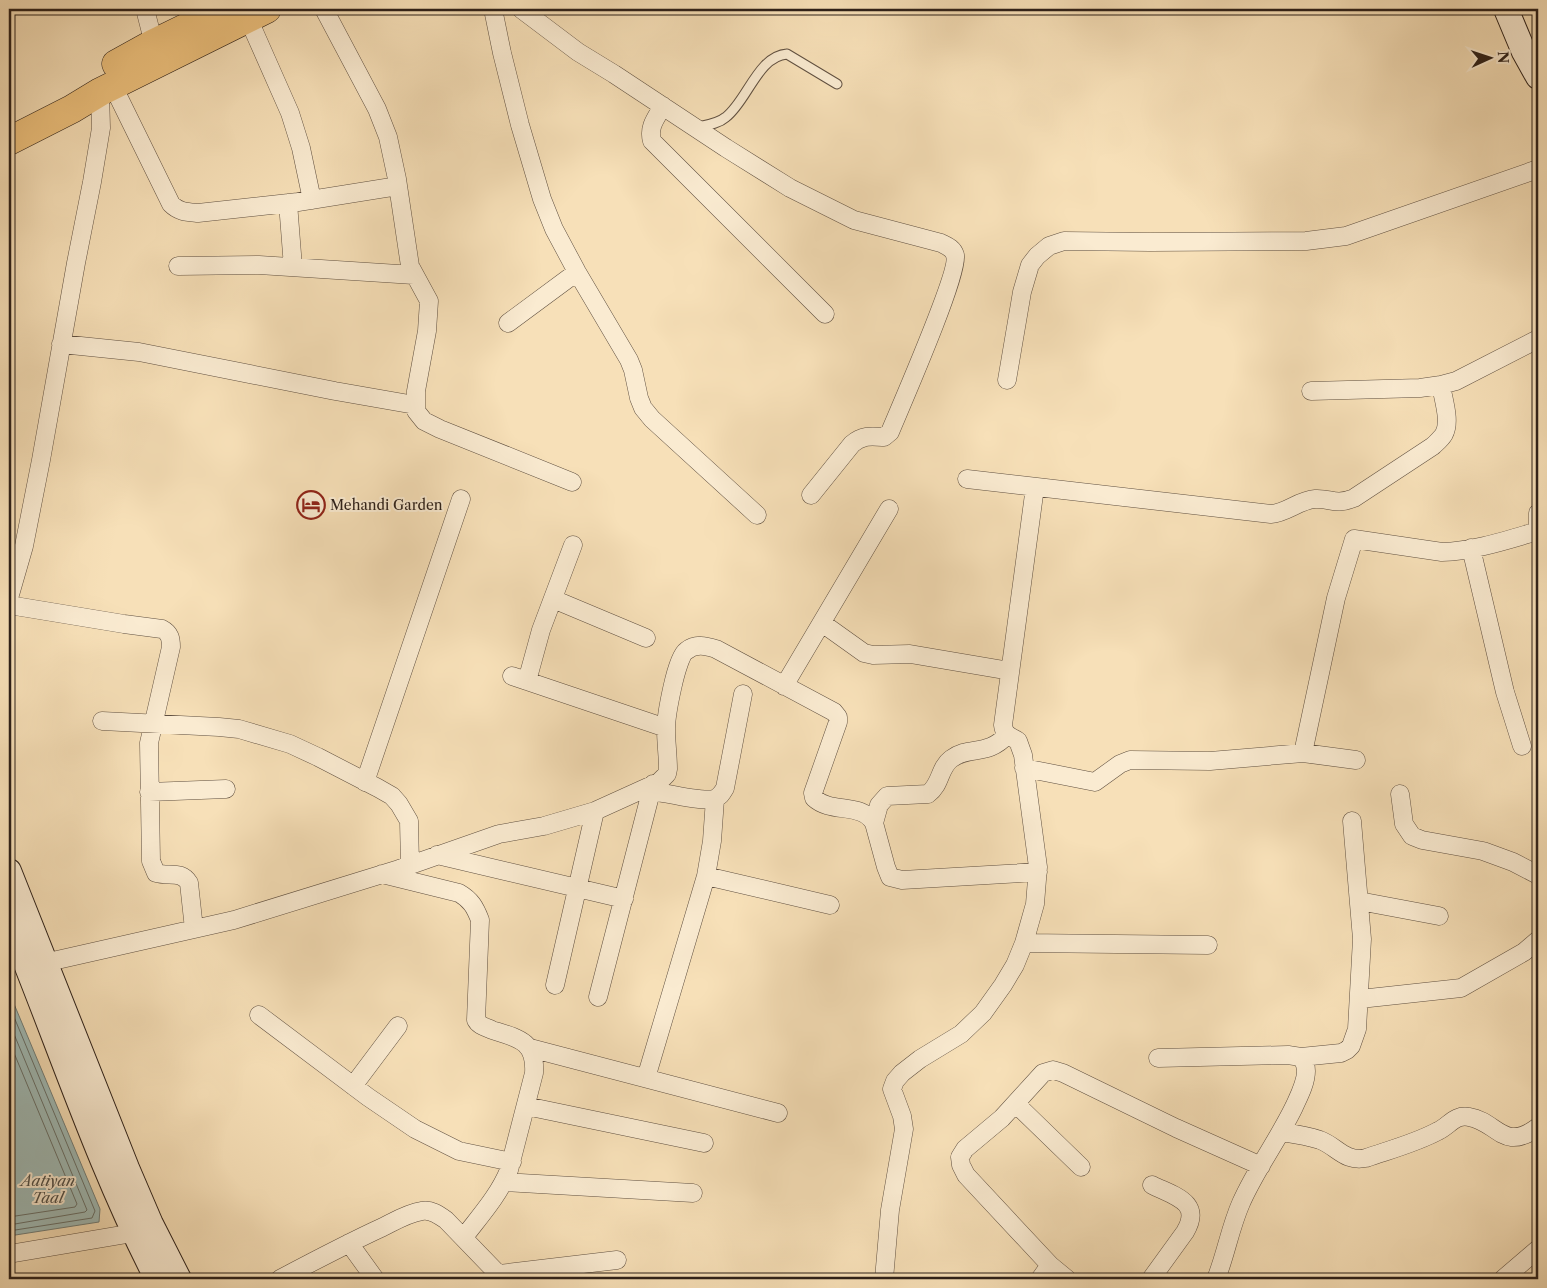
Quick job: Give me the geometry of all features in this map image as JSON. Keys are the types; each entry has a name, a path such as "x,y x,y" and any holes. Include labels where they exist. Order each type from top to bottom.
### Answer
{"main road":[{"path":"9,120 246,12"},
{"path":"9,141 72,109 106,89 156,53"}],"street":[{"path":"145,9 156,53"},
{"path":"324,9 383,122 393,155 407,252 414,275 429,301 416,391 415,405 419,417 440,429 572,482"},
{"path":"493,9 520,125 542,199 554,229 577,272 629,360 643,408 652,419 757,516"},
{"path":"522,9 578,52 790,188 854,220 950,246 955,254 956,262 941,307 890,432 884,437 866,436 858,439 811,494"},
{"path":"1506,9 1524,52 1538,77"},
{"path":"246,12 290,113 301,148 312,200"},
{"path":"106,89 171,204 176,209 185,212 198,213 288,203 398,186"},
{"path":"9,598 24,546 42,460 61,344 92,182 106,89"},
{"path":"663,106 650,127 652,141 825,314"},
{"path":"1007,380 1022,292 1030,265 1049,246 1064,241 1306,241 1346,236 1538,169"},
{"path":"288,203 293,267"},
{"path":"178,266 259,265 414,275"},
{"path":"508,323 577,272"},
{"path":"1311,391 1420,388 1441,385 1456,381 1475,372 1538,339"},
{"path":"61,344 139,352 415,405"},
{"path":"967,479 1271,514 1280,514 1316,499 1336,503 1354,498 1432,446 1442,437 1446,431 1447,423 1441,385"},
{"path":"884,1279 890,1210 904,1129 902,1116 892,1089 895,1080 902,1072 920,1059 961,1034 982,1014 1015,965 1024,943 1035,904 1038,872 1021,747 1018,741 1007,735 1003,725 1035,487"},
{"path":"365,782 461,499"},
{"path":"784,686 889,509"},
{"path":"1303,753 1336,598 1354,539 1442,552 1471,548 1538,532 1538,513"},
{"path":"573,545 541,630 520,678 666,728"},
{"path":"1471,548 1505,692 1522,746"},
{"path":"553,599 646,638"},
{"path":"9,604 166,631 171,640 171,647 149,743 151,861 156,873 180,874 186,877 191,892 194,929"},
{"path":"822,623 864,653 873,655 910,654 1010,670"},
{"path":"36,964 234,920 410,865 499,834 544,826 595,811 652,787 664,778 668,769 666,728 676,670 685,651 694,646 704,645 716,649 834,712 838,718 836,731 813,793 814,798 819,803 827,806 867,814 874,823 890,877 895,879 1038,872"},
{"path":"652,787 706,800 716,799 722,794 725,788 743,694"},
{"path":"102,721 219,726 253,732 290,744 392,796 405,813 408,821 410,865"},
{"path":"874,823 879,805 887,796 928,794 937,786 946,764 951,759 958,755 995,746 1007,735"},
{"path":"1024,768 1095,782 1120,764 1130,760 1210,761 1303,753 1356,760"},
{"path":"598,997 652,787"},
{"path":"149,792 226,789"},
{"path":"1400,794 1404,824 1412,836 1422,840 1483,851 1513,862 1538,875"},
{"path":"646,1078 706,876 716,799"},
{"path":"555,985 595,811"},
{"path":"1158,1058 1288,1055 1301,1057 1341,1053 1352,1046 1357,1029 1360,999 1362,939 1352,821"},
{"path":"437,855 624,899"},
{"path":"9,871 36,964 109,1176 133,1232 157,1279"},
{"path":"382,874 459,893 470,899 476,908 480,920 476,1020 482,1026 520,1039 530,1048 778,1113"},
{"path":"706,876 830,905"},
{"path":"1359,901 1438,916"},
{"path":"9,922 36,964 151,1224 179,1279"},
{"path":"1360,999 1461,988 1516,957 1538,940"},
{"path":"1024,943 1208,945"},
{"path":"259,1015 353,1086 415,1129 450,1147 469,1154 512,1162"},
{"path":"353,1086 398,1026"},
{"path":"464,1238 504,1182 512,1162 534,1073 535,1064 530,1048"},
{"path":"1216,1279 1240,1205 1282,1132 1304,1082 1306,1070 1305,1062 1301,1057"},
{"path":"1067,1279 1045,1272 966,1174 961,1165 960,1157 965,1149 1016,1104 1043,1073 1053,1070 1063,1073 1176,1128 1261,1166"},
{"path":"1016,1104 1081,1167"},
{"path":"526,1106 704,1143"},
{"path":"1282,1132 1319,1140 1350,1159 1357,1160 1438,1131 1460,1117 1478,1120 1511,1138 1533,1131 1538,1127"},
{"path":"504,1182 693,1193"},
{"path":"1151,1279 1190,1224 1191,1215 1188,1205 1182,1200 1152,1185"},
{"path":"280,1279 349,1242 410,1214 421,1211 436,1213 446,1220 501,1277 617,1260"},
{"path":"9,1254 133,1232"},
{"path":"349,1242 371,1277"},
{"path":"1503,1279 1538,1249"}],"lane":[{"path":"695,127 722,120 731,113 764,66 779,55 787,54 837,84"}],"water":[{"name":"Aatiyan Taal","path":"9,992 100,1209 99,1222 9,1236"}],"place":[{"name":"Mehandi Garden","path":"311,505"}]}
